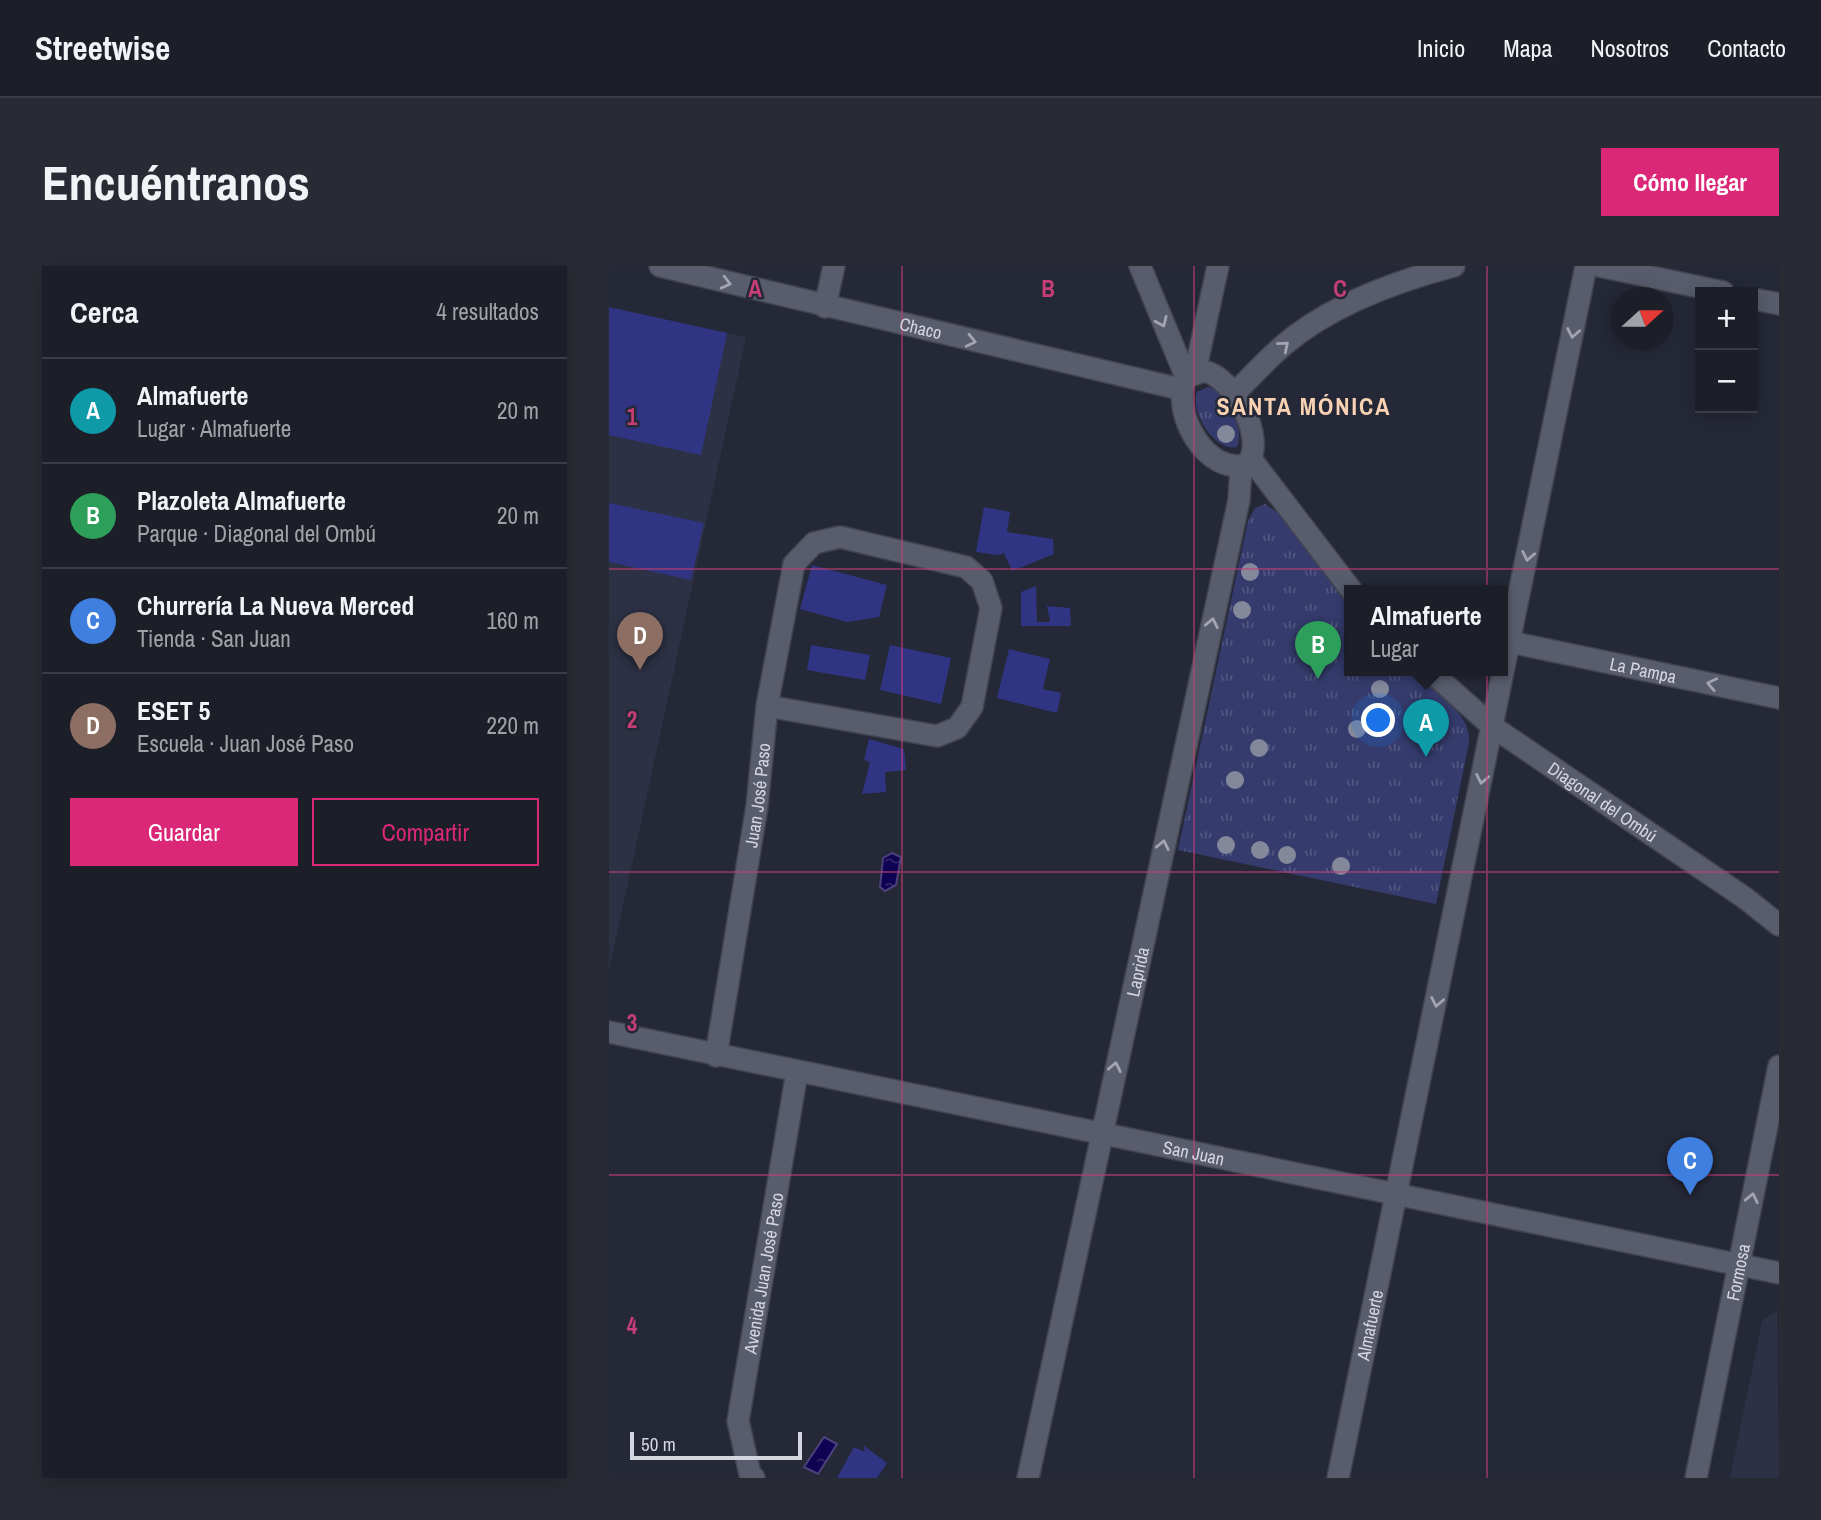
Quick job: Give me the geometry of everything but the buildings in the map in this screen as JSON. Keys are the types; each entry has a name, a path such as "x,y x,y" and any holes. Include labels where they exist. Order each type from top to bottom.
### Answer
{"street":[{"name":"Chaco","path":"660,266 825,307 1187,379"},
{"path":"825,307 834,266"},
{"path":"1140,266 1187,379"},
{"path":"1219,266 1187,379 1183,417 1196,439 1213,456 1246,463 1347,585"},
{"path":"1235,393 1286,343 1322,319 1400,284 1454,266"},
{"name":"Almafuerte","path":"1508,652 1586,266"},
{"path":"1599,266 1699,287"},
{"path":"1758,300 1779,304"},
{"path":"1187,379 1214,373 1235,393 1249,424 1246,463"},
{"name":"Laprida","path":"1028,1478 1246,463"},
{"name":"Juan José Paso","path":"716,1056 757,806 767,706 794,564 814,543 840,537 966,567 982,581 992,608 972,707 957,728 937,736 767,706"},
{"name":"La Pampa","path":"1510,642 1779,698"},
{"name":"Diagonal del Ombú","path":"1436,676 1493,727 1734,890 1779,925"},
{"name":"Almafuerte","path":"1338,1478 1503,676"},
{"name":"San Juan","path":"609,1032 1779,1273"},
{"name":"Formosa","path":"1696,1478 1779,1066"},
{"name":"Avenida Juan José Paso","path":"752,1476 738,1421 797,1072"}],"shaded area":[{"path":"695,326 746,337 609,971 609,435 667,447"},
{"path":"1777,1310 1779,1478 1730,1478 1762,1321"}],"green space":[{"path":"1208,387 1222,396 1233,412 1239,431 1237,447 1228,447 1212,437 1201,420 1197,410 1197,392"},
{"path":"1265,504 1281,515 1344,596 1344,676 1420,676 1450,703 1464,722 1469,743 1436,904 1178,850 1248,521 1255,508"}],"water":[{"path":"892,853 901,857 896,885 885,891 880,887 883,858"},
{"path":"824,1437 837,1444 818,1474 804,1467"}],"place":[{"name":"ESET 5","path":"640,670"},
{"name":"Plazoleta Almafuerte","path":"1318,679"},
{"name":"Almafuerte","path":"1426,757"},
{"name":"Churrería La Nueva Merced","path":"1690,1195"}],"district":[{"name":"SANTA MÓNICA","path":"1304,406"}]}
